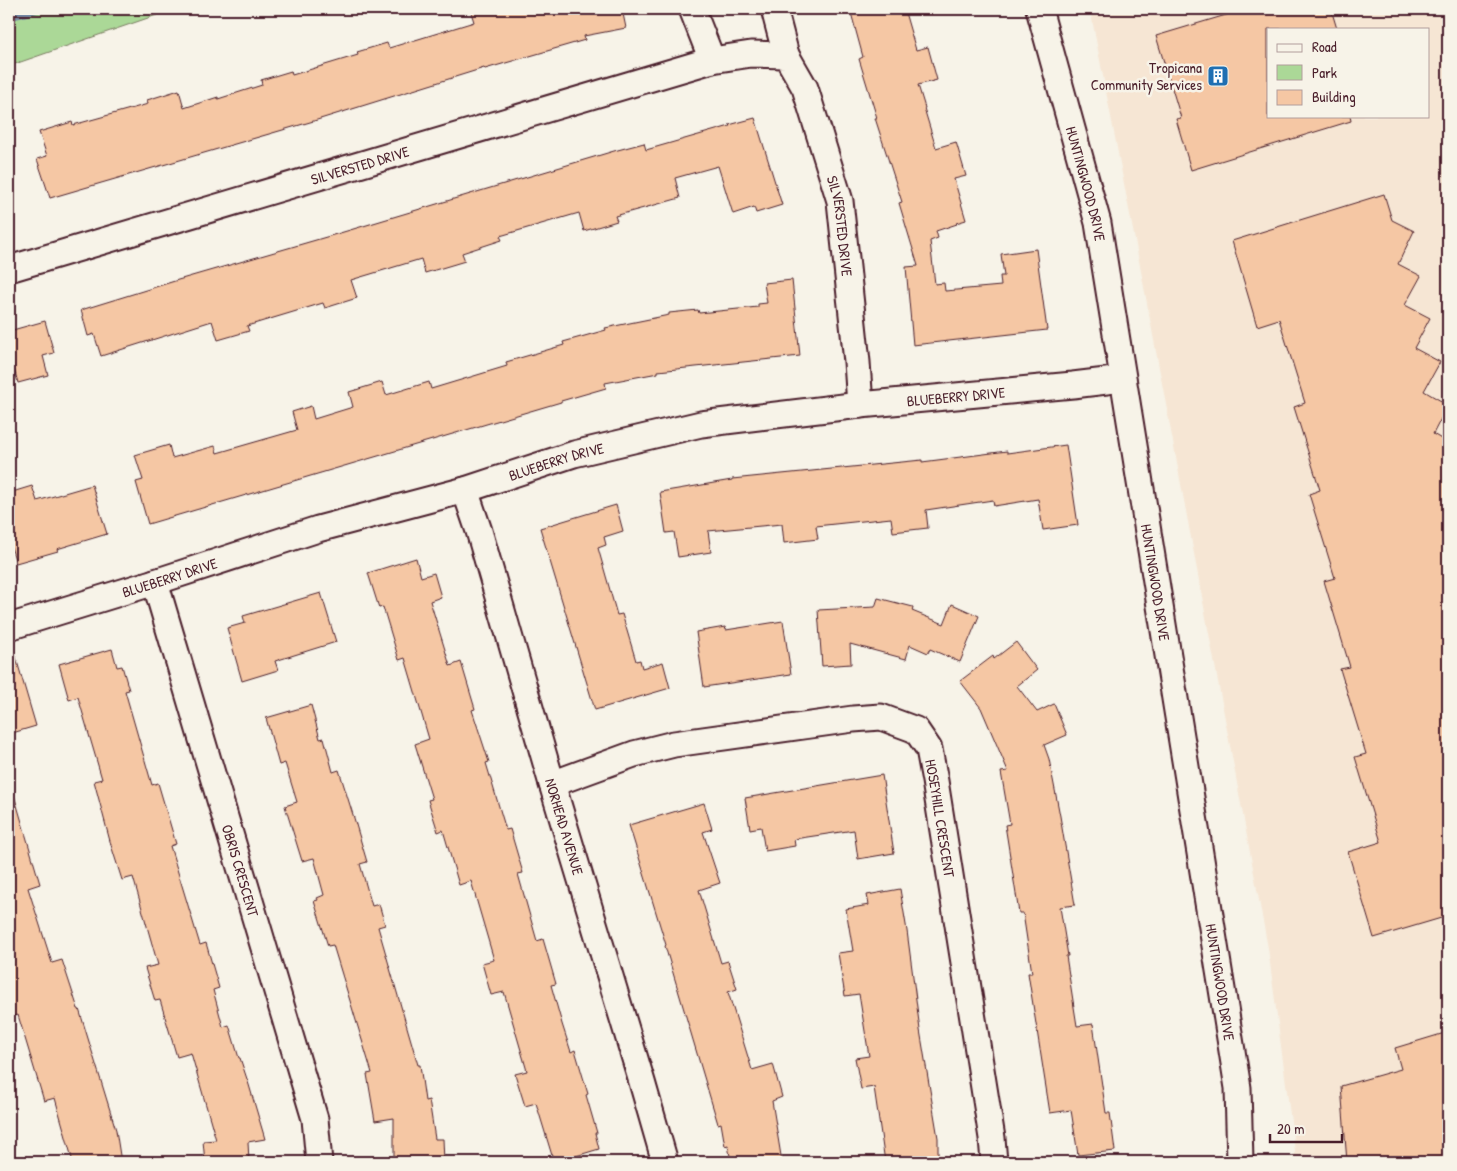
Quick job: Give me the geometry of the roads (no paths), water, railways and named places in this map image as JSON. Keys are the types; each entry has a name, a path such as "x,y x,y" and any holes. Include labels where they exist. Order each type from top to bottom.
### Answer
{"street":[{"path":"692,9 712,60"},
{"name":"SILVERSTED DRIVE","path":"774,9 786,55 805,88 840,200 860,405"},
{"name":"HUNTINGWOOD DRIVE","path":"1039,9 1098,223 1238,1088 1240,1162"},
{"name":"SILVERSTED DRIVE","path":"9,269 712,60 751,54 786,55"},
{"name":"BLUEBERRY DRIVE","path":"9,626 155,582 318,529 465,490 574,454 702,424 860,405 1123,379"},
{"name":"NORHEAD AVENUE","path":"465,490 479,531 552,784 665,1162"},
{"name":"OBRIS CRESCENT","path":"155,582 315,1119 319,1162"},
{"name":"HOSEYHILL CRESCENT","path":"552,784 634,754 674,744 844,720 881,717 916,730 929,749 935,781 992,1138 994,1162"}],"waterway":[{"path":"9,17 37,9"}],"place":[{"name":"Tropicana Community Services","path":"1218,76"}]}
